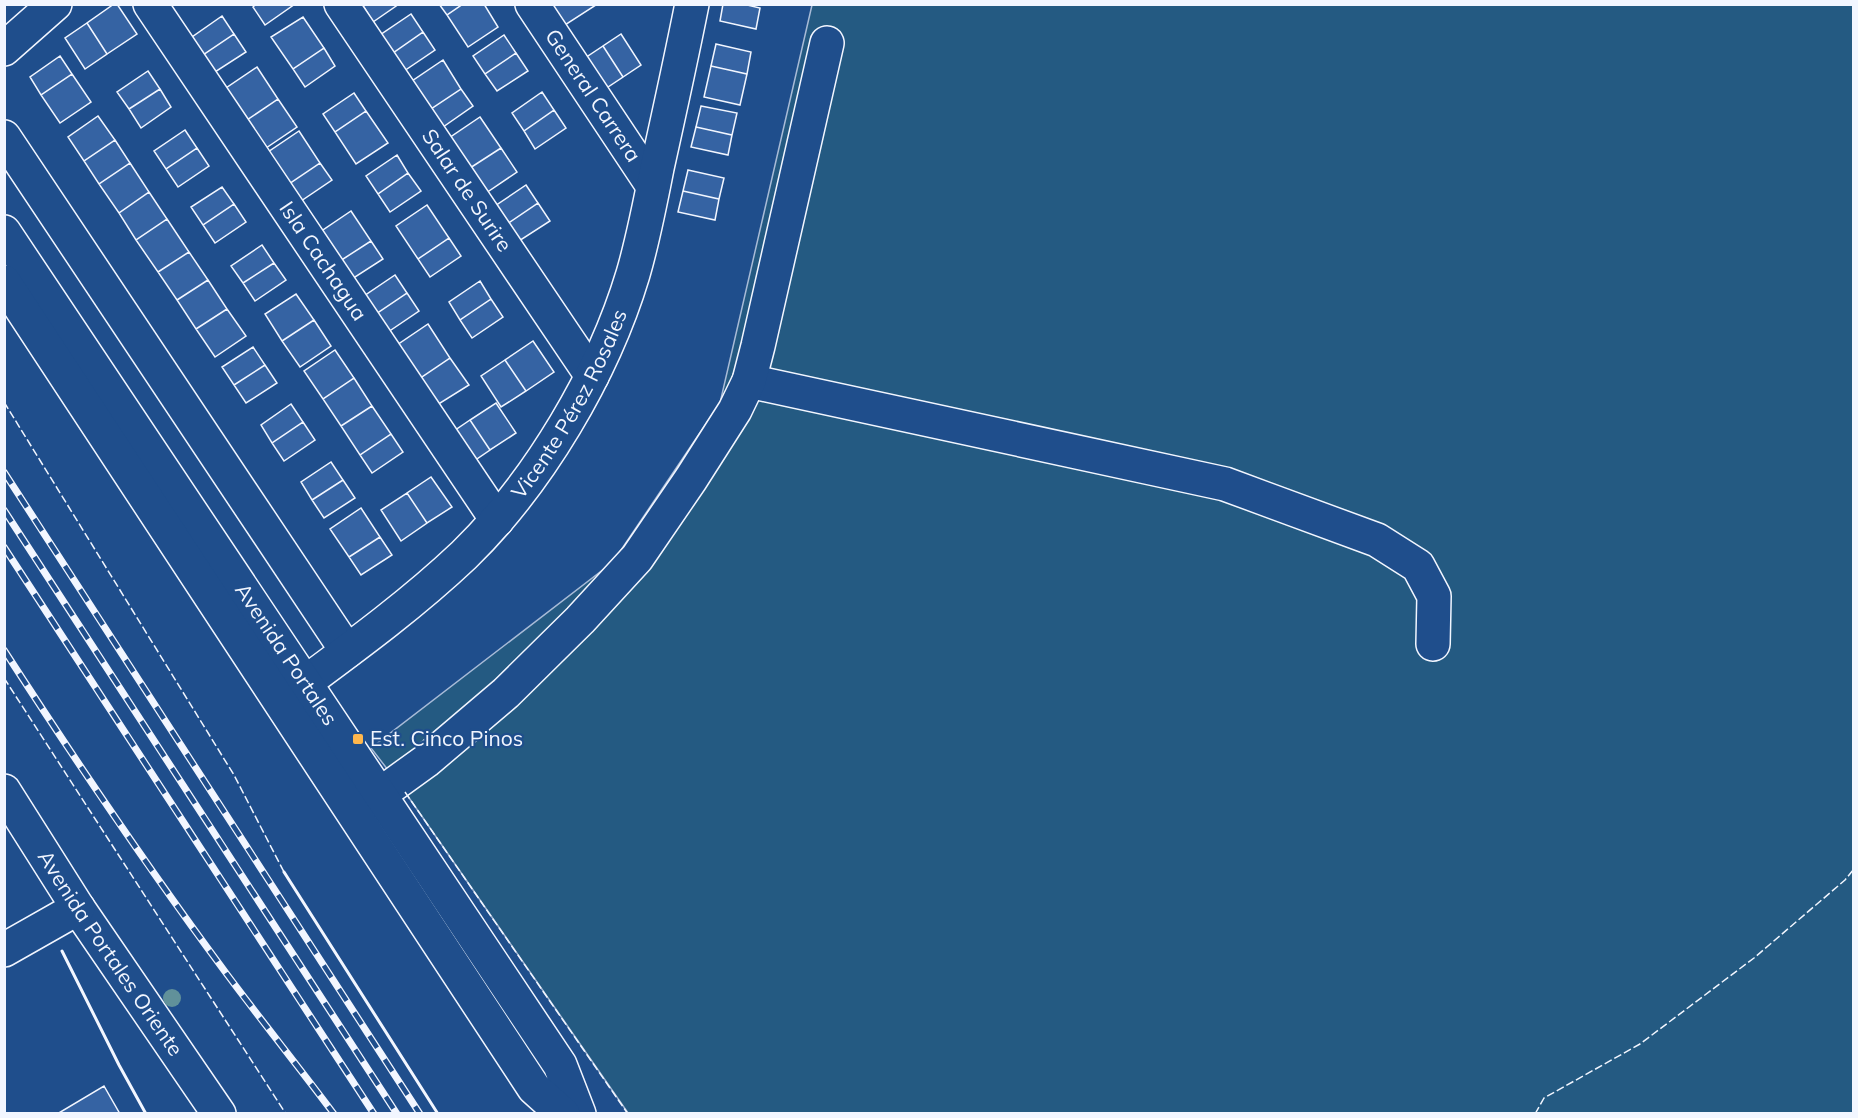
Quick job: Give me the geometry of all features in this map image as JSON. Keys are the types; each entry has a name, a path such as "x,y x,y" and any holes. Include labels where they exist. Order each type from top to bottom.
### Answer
{"street":[{"path":"4,49 55,4"},
{"name":"Isla Cachagua","path":"150,4 497,520"},
{"name":"Salar de Surire","path":"341,4 592,376"},
{"name":"General Carrera","path":"532,4 653,186"},
{"name":"Vicente Pérez Rosales","path":"292,692 429,587 465,554 497,520 532,474 564,426 592,376 633,275 692,4"},
{"path":"379,795 426,761 506,693 580,620 637,558 735,410 749,381 827,43"},
{"path":"4,137 347,651"},
{"name":"Avenida Portales","path":"4,232 292,692 534,1088 563,1113"},
{"name":"Avenida Portales","path":"4,282 292,692 379,795 560,1065 579,1113"},
{"path":"749,381 1225,484 1377,540 1418,566 1429,586 1434,596 1433,644"},
{"name":"Avenida Portales Oriente","path":"4,791 78,908 219,1113"},
{"path":"4,950 78,908"}],"shaded area":[{"path":"812,5 1853,5 1853,1113 628,1113 405,792 371,748 613,562 720,403"}],"building":[{"path":"117,4 137,34 107,54 87,23"},
{"path":"256,4 295,4 265,25 253,7"},
{"path":"362,4 399,4 373,22"},
{"path":"439,4 463,4 447,15"},
{"path":"463,4 484,4 498,27 468,47 447,15"},
{"path":"557,4 596,5 565,25 553,7"},
{"path":"723,4 743,4 760,8 756,29 720,21"},
{"path":"411,14 423,32 393,53 380,35"},
{"path":"222,16 234,34 203,55 192,37"},
{"path":"303,17 324,48 293,69 271,37"},
{"path":"87,23 107,54 85,69 65,38"},
{"path":"423,32 435,50 404,71 393,53"},
{"path":"234,34 246,52 215,72 203,55"},
{"path":"621,34 641,65 623,77 603,46"},
{"path":"504,35 516,53 485,74 473,56"},
{"path":"716,44 751,52 747,74 711,66"},
{"path":"603,46 623,77 605,89 585,58"},
{"path":"324,48 335,66 305,87 293,69"},
{"path":"516,53 528,71 497,91 485,74"},
{"path":"60,56 72,74 41,95 30,77"},
{"path":"443,60 461,89 431,109 412,81"},
{"path":"711,66 747,74 740,105 704,97"},
{"path":"257,67 278,99 247,120 226,88"},
{"path":"148,71 160,89 129,109 117,92"},
{"path":"72,74 91,102 60,123 41,95"},
{"path":"160,89 171,107 141,128 129,109"},
{"path":"461,89 473,106 443,127 431,109"},
{"path":"542,92 554,110 524,131 512,113"},
{"path":"354,93 366,111 335,132 323,114"},
{"path":"278,99 297,127 266,148 247,120"},
{"path":"701,106 737,113 732,135 696,127"},
{"path":"554,110 566,128 535,149 524,131"},
{"path":"366,111 388,143 356,164 335,132"},
{"path":"98,116 115,140 84,161 68,137"},
{"path":"480,117 501,148 470,168 449,138"},
{"path":"696,127 732,135 728,155 691,147"},
{"path":"185,130 197,148 166,169 154,151"},
{"path":"299,131 320,163 289,184 268,152"},
{"path":"115,140 130,163 99,184 84,161"},
{"path":"197,148 209,166 178,187 166,169"},
{"path":"501,148 517,172 486,193 470,168"},
{"path":"397,155 408,173 378,194 366,176"},
{"path":"130,163 149,192 119,213 99,184"},
{"path":"320,163 332,180 301,201 289,184"},
{"path":"688,170 724,178 719,199 683,191"},
{"path":"408,173 421,191 390,212 378,194"},
{"path":"526,185 538,203 507,224 495,206"},
{"path":"222,187 234,204 203,225 191,207"},
{"path":"683,191 719,199 715,220 678,212"},
{"path":"149,192 167,219 136,240 119,213"},
{"path":"538,203 550,221 519,241 507,224"},
{"path":"234,204 246,222 215,243 203,225"},
{"path":"427,205 449,238 418,259 396,226"},
{"path":"351,211 371,241 340,261 320,232"},
{"path":"167,219 189,252 158,272 136,240"},
{"path":"449,238 461,256 430,277 418,259"},
{"path":"371,241 383,259 352,279 340,261"},
{"path":"262,245 274,263 243,283 231,266"},
{"path":"189,252 208,280 177,300 158,272"},
{"path":"274,263 286,280 255,301 243,283"},
{"path":"395,275 407,293 376,314 364,296"},
{"path":"208,280 227,309 196,329 177,300"},
{"path":"480,281 491,299 460,320 449,302"},
{"path":"407,293 419,311 388,332 376,314"},
{"path":"296,294 314,320 282,341 265,314"},
{"path":"491,299 503,317 472,338 460,320"},
{"path":"227,309 246,336 215,357 196,329"},
{"path":"314,320 331,346 300,367 282,341"},
{"path":"428,324 450,358 419,379 397,345"},
{"path":"533,341 554,372 526,391 505,360"},
{"path":"253,347 265,365 234,385 222,367"},
{"path":"335,350 354,378 323,399 304,371"},
{"path":"450,358 469,385 437,405 419,379"},
{"path":"505,360 526,391 501,407 481,376"},
{"path":"265,365 277,383 246,403 234,385"},
{"path":"354,378 372,406 341,426 323,399"},
{"path":"496,403 516,433 490,450 470,420"},
{"path":"291,404 303,422 272,443 261,425"},
{"path":"372,406 391,434 360,455 341,426"},
{"path":"470,420 490,450 468,465 448,435"},
{"path":"303,422 315,440 284,461 272,443"},
{"path":"391,434 403,452 372,473 360,455"},
{"path":"331,462 343,480 312,500 301,482"},
{"path":"431,477 452,507 427,523 407,493"},
{"path":"343,480 355,498 324,518 312,500"},
{"path":"407,493 427,523 401,541 381,510"},
{"path":"361,508 380,537 349,557 330,529"},
{"path":"380,537 392,555 361,575 349,557"},
{"path":"104,1086 120,1114 57,1114"}],"railway":[{"path":"4,472 420,1114"},
{"path":"4,510 397,1114"},
{"path":"4,547 374,1114"},
{"path":"4,650 168,894 334,1114"}],"fence":[{"path":"4,402 234,775 284,872"},
{"path":"4,678 286,1114"},
{"path":"405,792 628,1114"},
{"path":"1535,1114 1544,1098 1640,1044 1754,958 1845,880 1854,869"}],"wall":[{"path":"284,872 438,1114"},
{"path":"62,951 146,1114"}],"place":[{"name":"Est. Cinco Pinos","path":"358,739"}]}
